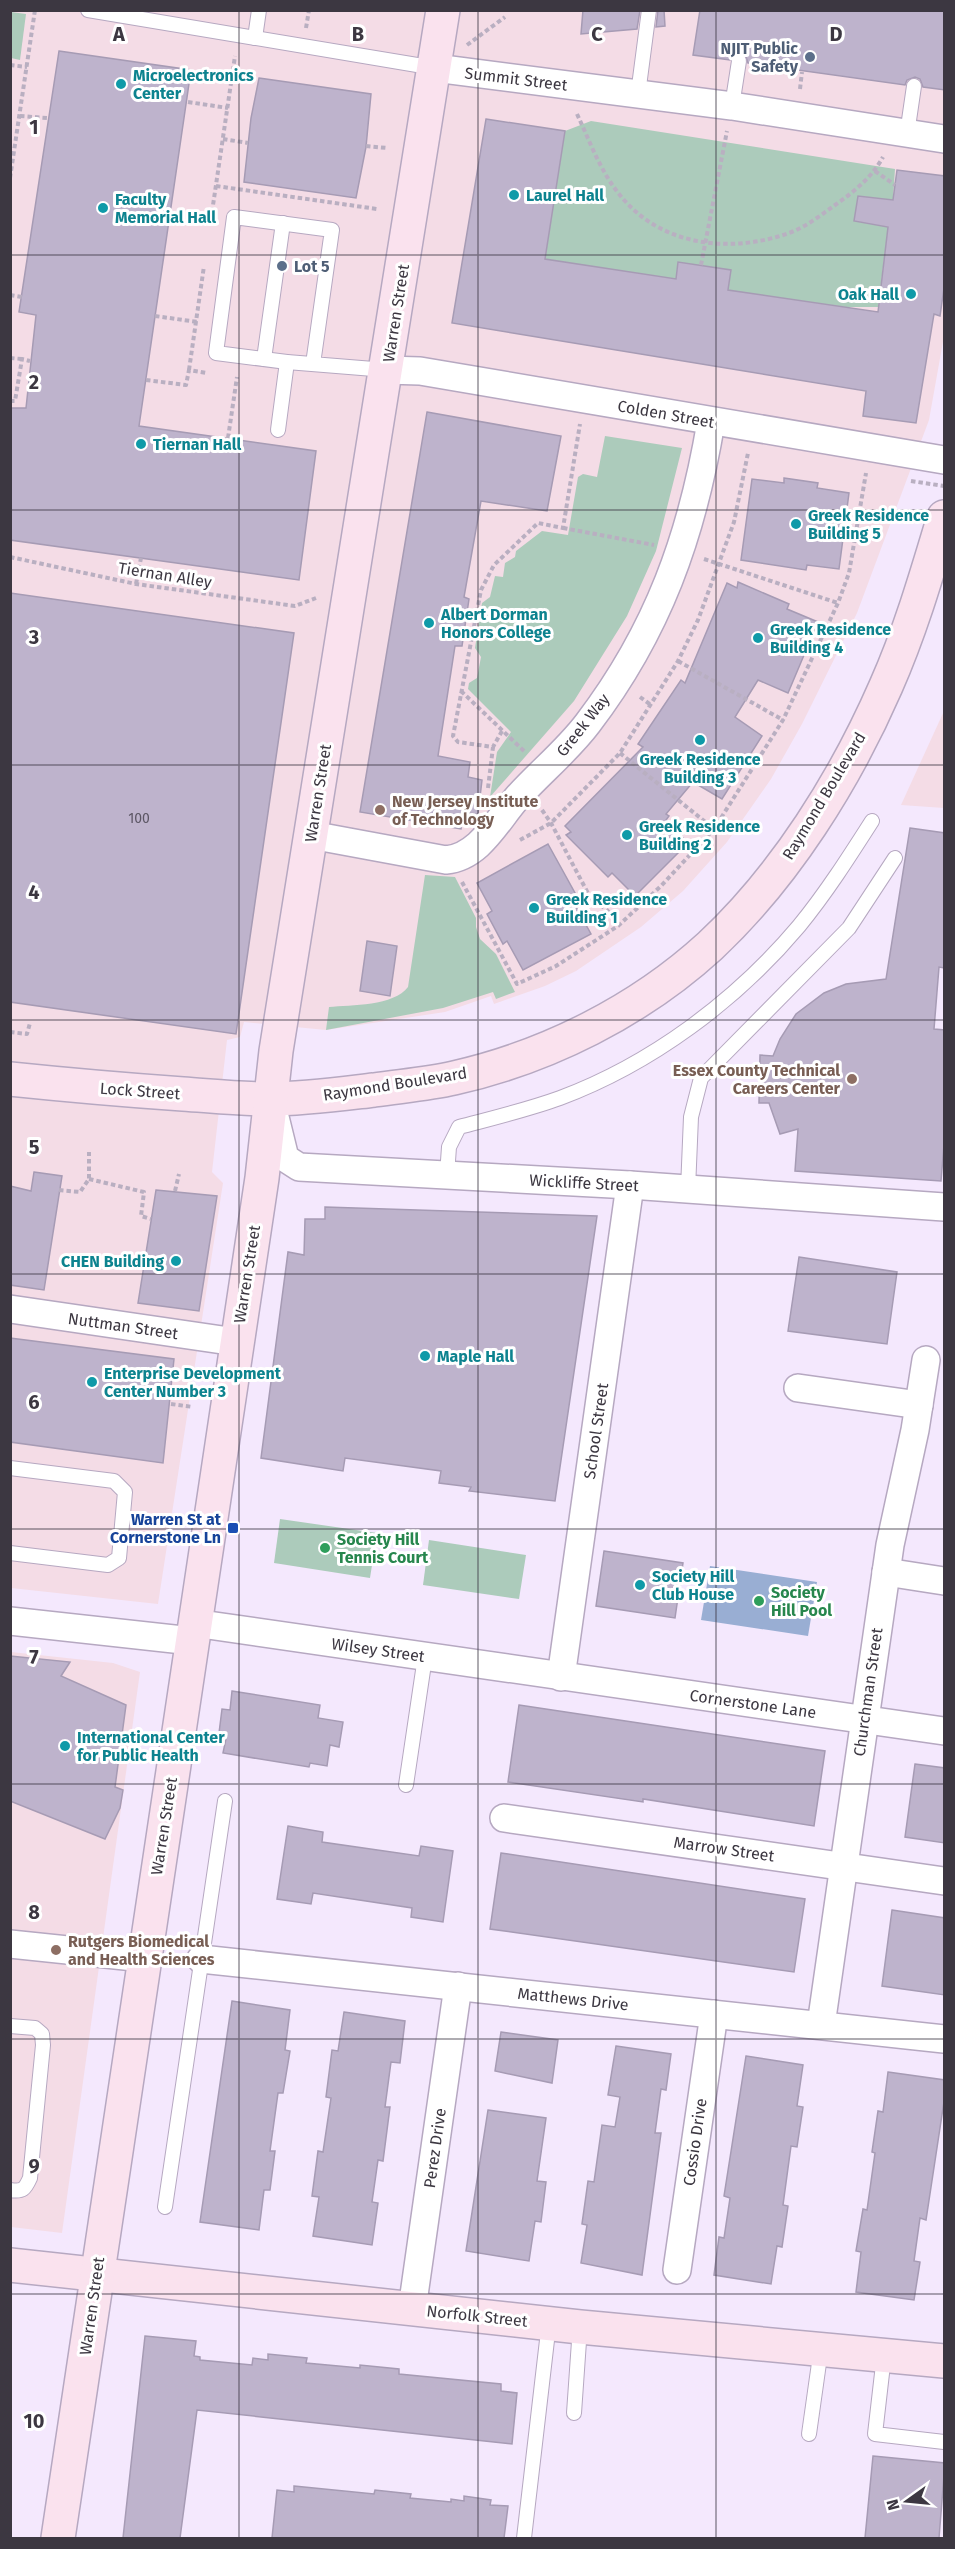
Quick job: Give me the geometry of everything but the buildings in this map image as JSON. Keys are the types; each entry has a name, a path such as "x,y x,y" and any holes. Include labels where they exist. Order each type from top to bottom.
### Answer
{"main road":[{"name":"Warren Street","path":"58,2538 262,1178 271,1100 311,835 443,10"},
{"name":"Raymond Boulevard","path":"271,1100 308,1098 454,1078 524,1057 591,1028 624,1010 655,990 710,946 777,871 844,770 886,687 916,610 945,517"},
{"name":"Lock Street","path":"10,1079 89,1088 271,1100"},
{"name":"Norfolk Street","path":"10,2265 564,2325 945,2361"}],"street":[{"name":"Summit Street","path":"435,68 732,106 945,140"},
{"name":"Colden Street","path":"386,370 420,372 935,459"},
{"name":"Greek Way","path":"311,835 446,860 459,859 473,851 518,797 562,754 588,724 618,681 639,644 681,552 694,508 711,422"},
{"name":"Wickliffe Street","path":"271,1100 285,1158 299,1167 630,1185 945,1207"},
{"name":"School Street","path":"561,1677 630,1185"},
{"name":"Nuttman Street","path":"10,1310 236,1342"},
{"path":"798,1388 928,1383"},
{"name":"Churchman Street","path":"821,2025 886,1572 928,1383"},
{"path":"886,1572 945,1581"},
{"name":"Wilsey Street","path":"10,1621 193,1632 425,1657 561,1677"},
{"name":"Cornerstone Lane","path":"561,1677 945,1731"},
{"name":"Marrow Street","path":"504,1818 945,1881"},
{"path":"10,1944 144,1958"},
{"name":"Matthews Drive","path":"201,1959 945,2039"},
{"name":"Perez Drive","path":"412,2309 458,1986"},
{"name":"Cossio Drive","path":"677,2270 714,2014"}],"lane":[{"name":"Summit Street","path":"88,10 435,68"},
{"path":"255,38 259,10"},
{"path":"638,94 649,10"},
{"path":"732,106 739,61"},
{"path":"900,133 914,86"},
{"path":"313,364 332,230 234,217 216,353 287,363 386,370"},
{"path":"264,358 283,223"},
{"path":"278,430 287,363"},
{"path":"447,1175 450,1147 459,1127 526,1109 584,1088 680,1034 733,994 800,925 843,868 872,821"},
{"path":"688,1189 691,1117 701,1078 849,928 895,858"},
{"path":"10,1468 114,1480 125,1492 119,1558 108,1565 10,1552"},
{"path":"406,1785 425,1657"},
{"path":"165,2207 225,1801"},
{"path":"10,2025 35,2028 42,2034 43,2045 30,2178 26,2188 20,2192 10,2190"},
{"path":"564,2325 574,2413"},
{"path":"524,2538 564,2325"},
{"path":"809,2434 821,2349"},
{"path":"884,2356 875,2434 945,2442"}],"path":[{"path":"10,178 35,10"},
{"path":"467,45 505,17"},
{"path":"211,220 238,36"},
{"path":"10,65 27,67"},
{"path":"188,102 228,108"},
{"path":"701,265 732,106"},
{"path":"577,113 604,173 626,203 673,235 724,246 755,242 789,233 809,224 848,196 874,171 900,133"},
{"path":"20,116 47,118"},
{"path":"223,140 248,143"},
{"path":"366,147 387,148"},
{"path":"874,171 895,185"},
{"path":"216,186 377,209"},
{"path":"146,380 186,385 206,254"},
{"path":"10,295 22,297"},
{"path":"155,316 220,325"},
{"path":"10,358 30,361"},
{"path":"10,401 15,400 22,359"},
{"path":"189,370 218,374"},
{"path":"227,375 284,383"},
{"path":"228,438 237,377"},
{"path":"563,528 585,400"},
{"path":"461,879 517,984 556,966 618,926 661,886 714,829 783,720 838,603 849,573 869,449"},
{"path":"911,481 945,486"},
{"path":"493,747 458,742 453,736 460,691 481,590 495,565 538,523 681,552 838,603"},
{"name":"Tiernan Alley","path":"10,557 136,585 295,606 316,598"},
{"path":"136,585 141,558"},
{"path":"678,661 783,720"},
{"path":"460,691 533,760"},
{"path":"488,791 493,747 502,731"},
{"path":"620,753 714,829"},
{"path":"540,806 590,897 607,910 618,926"},
{"path":"10,1032 27,1034 30,1023"},
{"path":"59,1190 80,1192 89,1179 89,1152"},
{"path":"175,1191 179,1174"},
{"path":"89,1179 144,1192 141,1216 151,1219"},
{"path":"171,1404 193,1407"}],"shaded area":[{"name":"New Jersey Institute of Technology","path":"11,11 944,11 944,336 929,420 857,613 802,724 771,779 727,842 683,891 641,927 576,971 545,986 494,1004 491,996 445,1012 326,1030 244,1022 240,1037 227,1040 212,1172 223,1183 158,1604 11,1588"},
{"path":"944,711 944,808 901,805"},
{"name":"Rutgers Biomedical and Health Sciences","path":"11,1652 113,1663 140,1672 62,2233 11,2227"}],"green space":[{"path":"11,12 26,14 20,60 11,58"},
{"path":"591,121 895,169 893,200 858,196 854,221 888,227 878,307 844,307 728,290 731,270 678,262 676,279 545,259 565,131"},
{"path":"605,436 682,448 656,551 627,616 574,701 490,797 497,752 511,732 468,689 469,683 477,678 481,657 475,648 482,603 490,597 495,576 503,577 505,563 515,557 516,551 542,531 568,535 578,477 583,474 597,477"},
{"path":"425,875 455,877 476,918 480,939 496,954 515,992 496,999 493,992 443,1008 326,1030 329,1007 383,1001 393,998 408,987"},
{"name":"Society Hill Tennis Court","path":"280,1519 377,1533 370,1578 274,1563"},
{"name":"Society Hill Tennis Court","path":"429,1540 526,1555 519,1599 423,1585"}],"water":[{"name":"Society Hill Pool","path":"710,1566 817,1582 808,1636 701,1620"}],"place":[{"name":"NJIT Public Safety","path":"810,57"},
{"name":"Microelectronics Center","path":"121,84"},
{"name":"Laurel Hall","path":"514,195"},
{"name":"Faculty Memorial Hall","path":"103,208"},
{"name":"Lot 5","path":"282,266"},
{"name":"Oak Hall","path":"911,294"},
{"name":"Tiernan Hall","path":"141,444"},
{"name":"Greek Residence Building 5","path":"796,524"},
{"name":"Albert Dorman Honors College","path":"429,623"},
{"name":"Greek Residence Building 4","path":"758,638"},
{"name":"Greek Residence Building 3","path":"700,740"},
{"name":"New Jersey Institute of Technology","path":"380,810"},
{"name":"Greek Residence Building 2","path":"627,835"},
{"name":"Greek Residence Building 1","path":"534,908"},
{"name":"Essex County Technical Careers Center","path":"852,1079"},
{"name":"CHEN Building","path":"176,1261"},
{"name":"Maple Hall","path":"425,1356"},
{"name":"Enterprise Development Center Number 3","path":"92,1382"},
{"name":"Warren St at Cornerstone Ln","path":"233,1528"},
{"name":"Society Hill Tennis Court","path":"325,1548"},
{"name":"Society Hill Club House","path":"640,1585"},
{"name":"Society Hill Pool","path":"759,1601"},
{"name":"International Center for Public Health","path":"65,1746"},
{"name":"Rutgers Biomedical and Health Sciences","path":"56,1950"}]}
